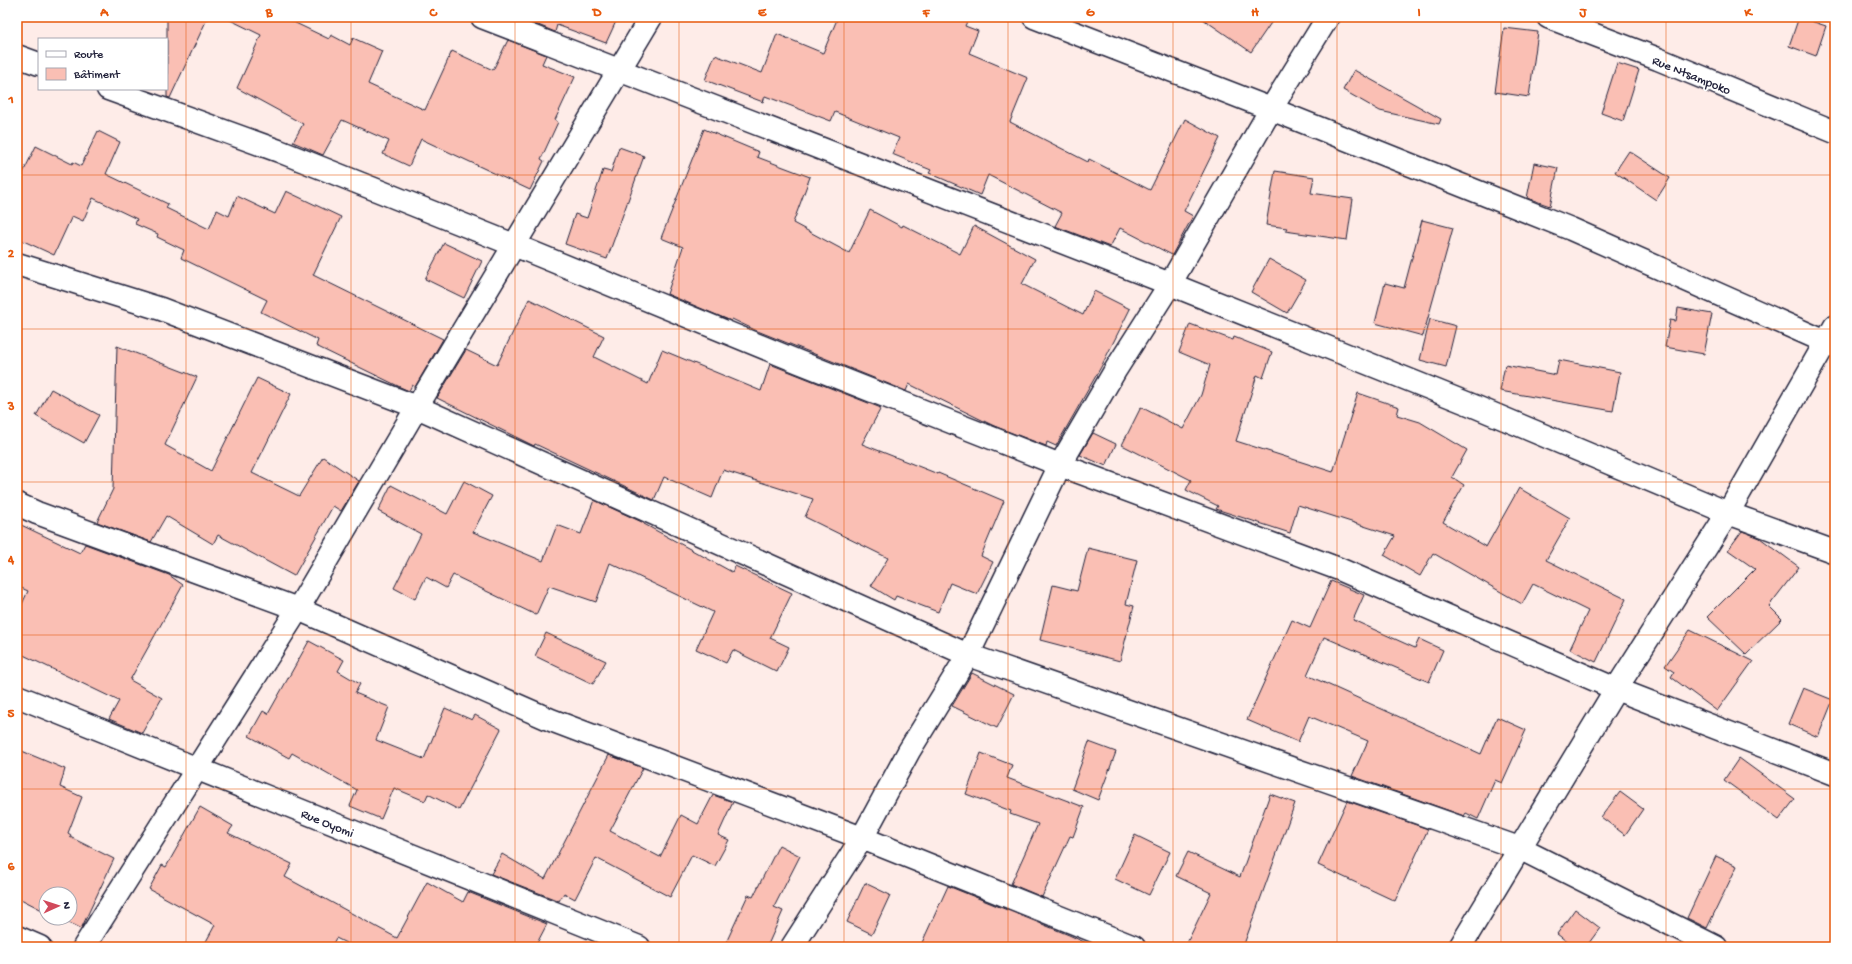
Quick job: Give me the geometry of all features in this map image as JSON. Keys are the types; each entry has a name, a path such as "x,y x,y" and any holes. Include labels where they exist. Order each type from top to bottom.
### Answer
{"street":[{"path":"482,17 1170,284 1474,406 1728,514 1835,552"},
{"path":"84,947 298,609 417,407 651,17"},
{"path":"1034,17 1271,109 1571,229 1832,338 1728,514 1616,689 1460,947"},
{"path":"792,947 862,838 909,751 968,655 1060,465 1116,369 1170,284 1271,109 1328,17"},
{"name":"Rue Ntsampoko","path":"1548,17 1835,132"},
{"path":"17,56 38,64"},
{"path":"111,90 278,151 514,245 799,362 1060,465 1339,569 1616,689 1835,774"},
{"path":"17,264 162,309 417,407 968,655 1519,848 1716,947"},
{"path":"17,504 37,513 298,609 552,720 862,838 1134,947"},
{"name":"Rue Oyomi","path":"17,696 639,947"},
{"path":"17,937 40,947"}],"building":[{"path":"167,17 208,17 170,98 167,97"},
{"path":"224,17 283,17 329,39 331,35 350,45 353,38 382,51 368,84 425,110 452,51 493,70 508,40 546,55 542,64 575,77 555,120 558,122 541,159 544,161 530,190 421,139 409,166 383,154 389,141 342,120 323,155 293,142 303,124 237,88 261,35"},
{"path":"519,17 618,17 606,43 557,25 555,32"},
{"path":"838,17 969,17 965,26 978,31 969,53 1028,78 1010,122 1088,162 1089,159 1150,190 1185,119 1220,138 1184,211 1193,216 1172,255 1120,228 1110,247 1055,226 1062,213 988,175 980,195 929,173 931,170 892,154 899,138 835,112 831,121 765,96 763,102 705,80 715,55 762,73 777,34 823,53"},
{"path":"1200,17 1275,17 1251,52"},
{"path":"1799,17 1826,26 1816,56 1789,46"},
{"path":"1504,28 1538,32 1529,97 1495,92"},
{"path":"1617,63 1639,70 1623,121 1601,113"},
{"path":"1354,70 1441,119 1439,124 1380,111 1343,90"},
{"path":"704,129 759,152 757,157 810,177 793,223 849,253 870,210 902,227 903,225 960,254 974,226 1035,259 1022,284 1083,315 1094,291 1130,309 1101,367 1056,446 1047,442 1046,446 994,426 909,384 906,391 755,330 732,319 731,321 667,294 683,247 661,238"},
{"path":"98,131 120,142 106,174 168,204 166,208 209,229 217,210 229,216 237,196 275,214 286,191 341,217 313,275 443,339 415,387 412,385 409,391 316,346 318,340 261,312 267,300 181,258 184,250 157,237 158,234 135,224 137,219 93,198 83,221 72,216 54,255 17,238 17,185 36,146 72,164 73,162 81,166"},
{"path":"619,147 644,156 607,259 565,244 575,214 587,218 603,170 611,172"},
{"path":"1629,151 1670,178 1656,200 1615,172"},
{"path":"1534,163 1558,168 1550,206 1527,198"},
{"path":"1275,171 1314,177 1311,193 1353,199 1347,240 1285,231 1287,228 1266,225"},
{"path":"1422,220 1453,228 1423,336 1375,323 1385,283 1404,288"},
{"path":"444,243 482,261 464,298 425,279"},
{"path":"1269,259 1306,280 1287,313 1251,292"},
{"path":"529,299 604,336 594,357 648,384 662,350 761,391 770,364 881,408 862,444 938,473 1004,501 981,556 993,562 977,594 950,583 938,612 896,596 894,600 871,586 888,558 805,517 813,499 723,470 712,498 664,477 654,500 535,444 534,446 437,398 466,350 497,365"},
{"path":"1678,308 1712,314 1704,354 1665,347 1670,320 1676,321"},
{"path":"1430,319 1456,326 1446,367 1420,360"},
{"path":"1190,324 1233,340 1234,337 1272,352 1263,378 1257,375 1236,441 1333,472 1358,393 1399,407 1397,415 1420,422 1467,450 1452,477 1464,485 1443,522 1486,547 1519,488 1570,518 1546,560 1626,599 1596,662 1570,649 1588,611 1533,584 1522,604 1433,553 1420,576 1384,555 1395,536 1298,505 1290,533 1216,509 1218,506 1186,490 1191,480 1122,445 1141,407 1183,429 1201,395 1210,365 1179,352"},
{"path":"117,346 197,377 165,445 211,471 257,378 291,394 252,473 299,496 323,457 359,481 341,511 333,506 294,576 218,535 213,544 166,516 151,542 97,522 113,489"},
{"path":"1559,360 1620,372 1613,411 1500,391 1505,365 1556,375"},
{"path":"51,389 99,415 84,443 36,416"},
{"path":"1093,433 1116,444 1106,466 1080,455"},
{"path":"464,481 492,496 473,532 543,561 557,525 581,534 594,500 644,523 732,572 735,566 792,593 770,638 789,647 777,672 733,650 726,663 696,649 713,612 610,563 596,602 549,586 536,615 453,575 446,588 426,577 415,599 394,588 421,534 378,511 391,485 447,514"},
{"path":"17,523 80,553 85,544 169,575 183,585 130,680 162,698 142,733 109,719 119,701 17,652 17,615 28,591 17,586"},
{"path":"1742,531 1760,538 1799,567 1769,606 1782,619 1746,654 1707,617 1755,569 1728,550"},
{"path":"1088,548 1137,560 1126,604 1134,606 1120,661 1040,640 1053,585 1077,591"},
{"path":"1331,581 1364,595 1353,620 1415,648 1419,639 1443,650 1429,682 1324,637 1307,675 1481,754 1497,717 1526,730 1502,783 1495,780 1478,819 1466,813 1464,816 1352,776 1368,741 1309,716 1298,742 1247,720 1292,620 1310,628"},
{"path":"1690,630 1753,661 1717,711 1671,677 1674,672 1665,666"},
{"path":"546,633 606,661 593,684 535,656"},
{"path":"309,641 344,660 338,671 360,684 355,693 389,707 376,740 424,759 445,708 472,720 475,715 501,729 459,810 428,794 425,801 394,788 381,819 350,806 357,790 292,753 289,758 249,736 263,711 268,714"},
{"path":"972,673 1014,694 997,728 952,706"},
{"path":"1803,688 1833,700 1818,737 1788,724"},
{"path":"1089,742 1116,752 1098,800 1072,789"},
{"path":"17,749 65,769 60,787 82,797 68,833 71,835 70,837 114,859 81,929 75,926 78,926 78,886 38,886 38,908 17,897"},
{"path":"981,753 1012,765 1007,778 1084,807 1073,837 1070,836 1042,897 1011,884 1038,824 1010,814 1011,811 966,794"},
{"path":"609,755 643,768 610,831 660,857 681,815 698,824 713,795 733,802 718,835 729,840 715,866 692,855 670,897 596,858 575,899 564,893 559,901 491,874 502,854 545,879"},
{"path":"1739,758 1795,799 1779,820 1724,780"},
{"path":"1620,792 1643,809 1625,835 1601,817"},
{"path":"1270,794 1295,803 1243,947 1185,947 1211,893 1176,876 1188,852 1240,877"},
{"path":"1347,801 1428,829 1395,901 1318,865"},
{"path":"200,807 233,826 228,833 292,864 285,877 397,938 427,882 463,902 468,892 547,924 535,947 354,947 336,938 331,947 203,947 215,925 149,889 162,865 166,867"},
{"path":"1135,835 1170,852 1149,895 1115,879"},
{"path":"779,845 800,856 774,907 783,911 767,947 724,947 748,895 753,897"},
{"path":"1716,856 1737,866 1707,928 1687,918"},
{"path":"865,883 890,895 872,934 847,922"},
{"path":"948,886 1069,935 1095,947 920,947"},
{"path":"1575,909 1600,928 1586,947 1574,947 1557,934"}]}
